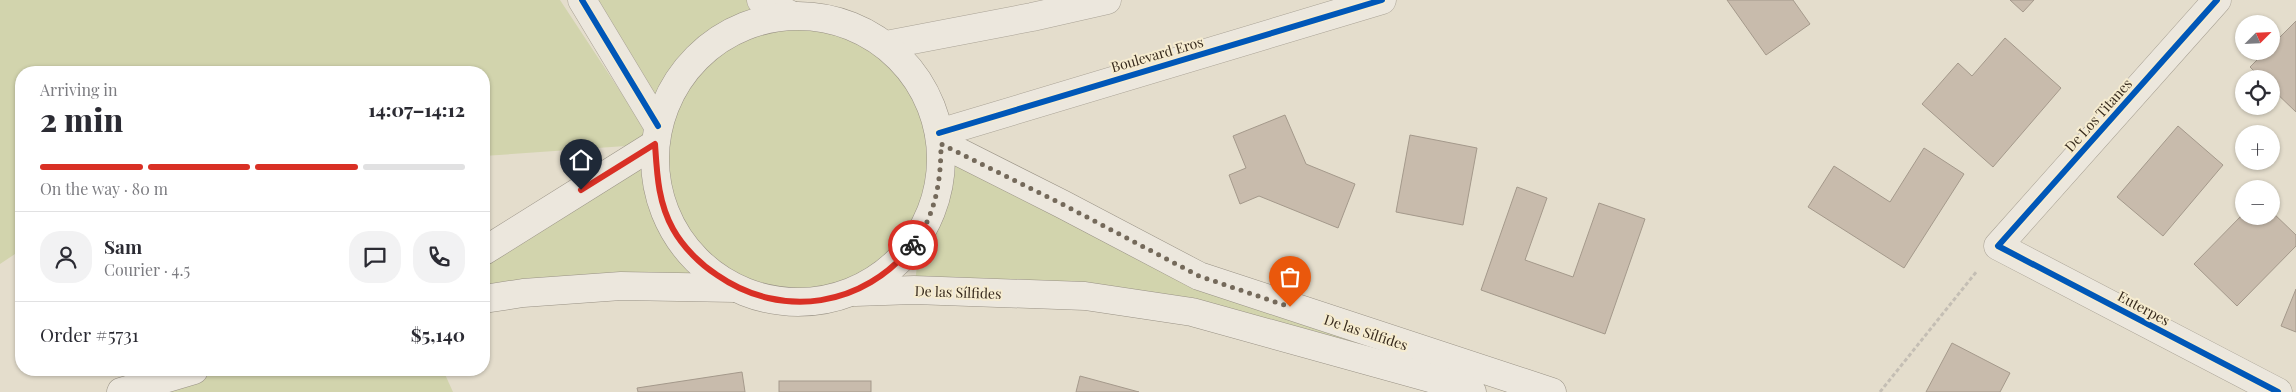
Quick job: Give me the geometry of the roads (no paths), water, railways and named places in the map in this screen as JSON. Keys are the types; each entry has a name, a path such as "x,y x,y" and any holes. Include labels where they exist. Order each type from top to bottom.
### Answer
{"main road":[{"path":"582,0 657,135"},
{"path":"761,0 791,15"},
{"path":"886,45 1032,17 1107,0"},
{"name":"Boulevard Eros","path":"940,138 1382,0"},
{"name":"De Los Titanes","path":"1998,246 2217,0"},
{"path":"791,15 825,17 857,28 886,45 905,63 921,84 933,108 940,138 941,175 934,205 922,233 902,258 879,278 852,292 813,302 774,301 735,288 700,264 673,229 657,188 657,135 676,83 706,48 746,25 791,15"},
{"path":"490,247 657,135"},
{"name":"De las Sílfides","path":"940,138 1199,276 1552,392"},
{"name":"Euterpes","path":"1998,246 2278,392"},
{"path":"490,298 523,293 621,286 735,288"},
{"name":"De las Sílfides","path":"852,292 914,290 1085,296 1192,312 1448,383 1472,392"},
{"path":"121,392 174,376"}]}
